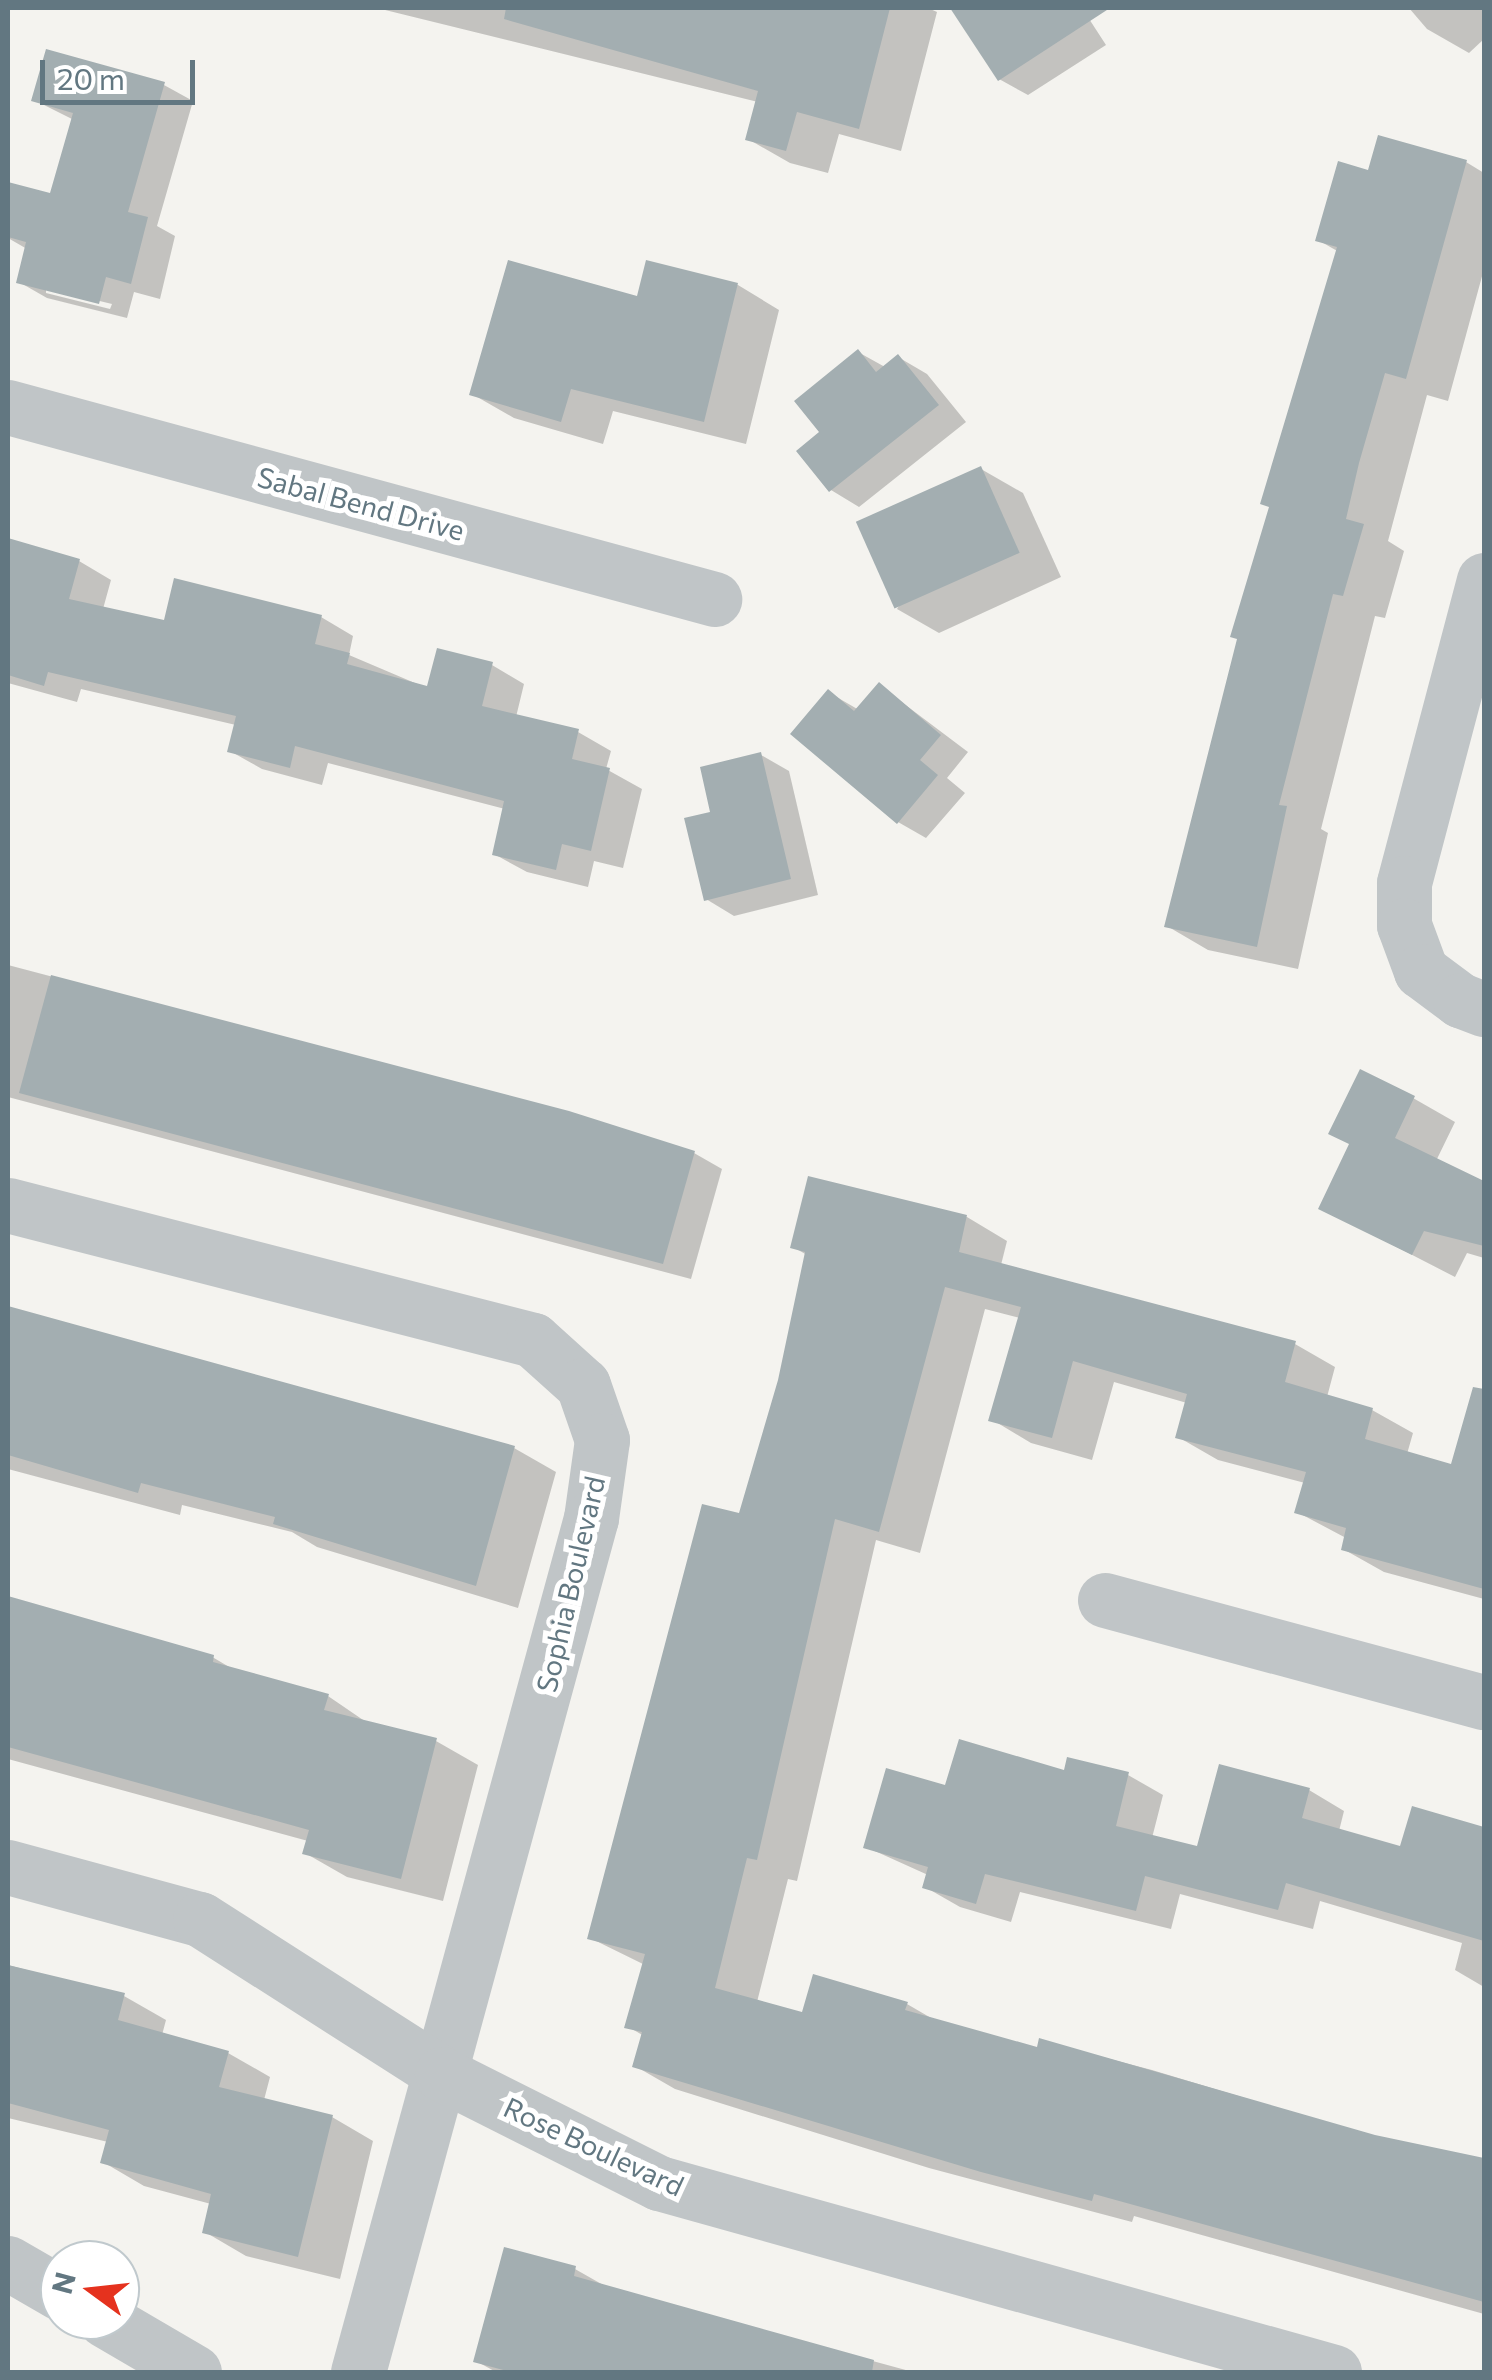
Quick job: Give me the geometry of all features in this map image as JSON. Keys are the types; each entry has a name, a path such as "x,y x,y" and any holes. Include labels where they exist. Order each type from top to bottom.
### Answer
{"street":[{"name":"Sabal Bend Drive","path":"8,407 714,600"},
{"path":"1484,580 1404,883 1404,924 1421,970 1460,1000 1484,1008"},
{"name":"Sophia Boulevard","path":"8,1205 533,1340 583,1385 602,1440 591,1518 358,2372"},
{"path":"1105,1600 1484,1702"},
{"name":"Rose Boulevard","path":"8,1868 200,1919 442,2074 659,2182 1334,2372"},
{"path":"8,2262 40,2282"},
{"path":"139,2340 194,2372"}],"building":[{"path":"506,8 890,8 859,129 797,112 786,151 745,140 758,91 504,19"},
{"path":"950,8 1110,8 998,81"},
{"path":"46,49 165,82 128,212 148,217 131,284 106,277 99,304 16,283 26,242 8,237 8,182 50,193 73,113 31,101"},
{"path":"1378,135 1467,160 1406,379 1385,373 1359,463 1346,519 1364,524 1343,596 1333,594 1279,805 1287,806 1257,947 1164,927 1237,639 1230,637 1269,507 1260,504 1337,247 1315,241 1338,161 1368,170"},
{"path":"508,260 637,296 646,260 738,283 704,422 571,389 561,422 469,395"},
{"path":"858,349 876,372 898,354 939,405 829,492 796,451 819,432 794,401"},
{"path":"981,466 1020,553 894,609 856,522"},
{"path":"8,538 80,559 69,599 164,620 174,578 322,615 315,644 350,653 347,664 427,686 437,648 493,662 482,706 579,729 572,759 610,768 591,851 562,844 556,870 492,855 504,801 295,746 290,768 227,752 236,716 48,672 44,686 8,675"},
{"path":"879,682 941,735 920,760 938,775 897,824 790,734 828,689 854,711"},
{"path":"761,752 791,879 704,901 684,818 710,812 700,767"},
{"path":"51,975 569,1111 695,1151 663,1264 19,1093"},
{"path":"1360,1069 1415,1096 1395,1138 1484,1181 1484,1246 1424,1231 1412,1255 1318,1209 1349,1144 1328,1134"},
{"path":"808,1176 967,1215 959,1252 1296,1341 1285,1382 1373,1408 1365,1439 1451,1464 1473,1387 1484,1389 1484,1589 1341,1550 1346,1528 1294,1513 1306,1472 1175,1438 1187,1394 1073,1361 1052,1438 988,1421 1021,1307 945,1287 879,1532 835,1519 757,1860 747,1858 715,1988 802,2012 813,1974 908,2002 905,2010 1037,2047 1039,2038 1375,2135 1484,2158 1484,2302 1094,2194 1092,2201 981,2172 632,2067 642,2032 624,2028 645,1954 587,1939 702,1504 739,1513 778,1380 805,1252 790,1248"},
{"path":"8,1306 515,1446 476,1586 273,1524 275,1517 141,1483 138,1493 8,1455"},
{"path":"8,1596 214,1655 213,1662 329,1694 324,1710 437,1738 401,1879 302,1854 309,1830 8,1747"},
{"path":"959,1739 1064,1770 1067,1757 1129,1772 1116,1826 1197,1846 1219,1764 1310,1788 1302,1818 1400,1846 1412,1806 1484,1827 1484,1941 1286,1883 1278,1910 1145,1876 1136,1911 985,1874 976,1904 922,1888 928,1867 863,1848 886,1768 945,1785"},
{"path":"8,1965 125,1993 118,2020 229,2051 219,2087 333,2115 298,2257 202,2233 211,2194 100,2163 109,2130 8,2103"},
{"path":"504,2247 576,2266 574,2276 874,2360 872,2372 511,2372 473,2362"}]}
